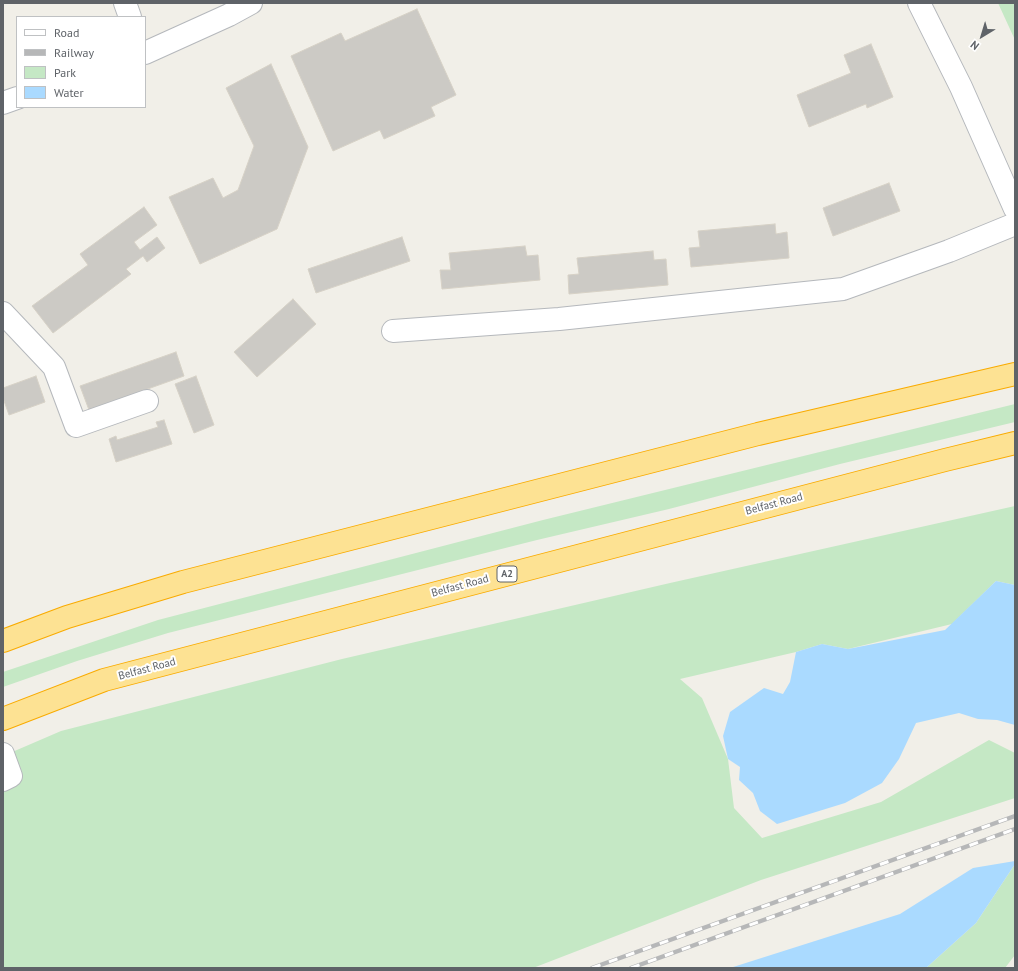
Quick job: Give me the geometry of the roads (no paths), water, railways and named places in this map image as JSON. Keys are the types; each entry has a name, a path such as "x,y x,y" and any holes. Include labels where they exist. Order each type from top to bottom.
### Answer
{"highway":[{"path":"3,641 67,616 183,582 758,434 1015,374"},
{"name":"Belfast Road","path":"3,719 104,680 1015,443"}],"lane":[{"path":"125,3 130,16"},
{"path":"146,53 229,15 251,3"},
{"path":"919,3 961,87 1015,209"},
{"path":"3,103 16,98"},
{"path":"393,331 559,319 843,289 949,251 1015,224"},
{"path":"3,313 54,367 76,426 147,401"},
{"path":"3,754 11,776 3,780"}],"water":[{"path":"996,581 1015,585 1015,725 997,720 978,719 959,713 916,723 899,759 882,783 845,803 777,824 760,811 753,793 739,780 740,767 728,759 723,736 730,712 764,688 783,694 790,682 796,652 822,644 848,649 945,630"},
{"path":"1015,861 1015,864 976,923 926,968 730,968 900,914 973,868"}],"railway":[{"path":"592,968 1015,816"},
{"path":"631,968 1015,829"}]}
